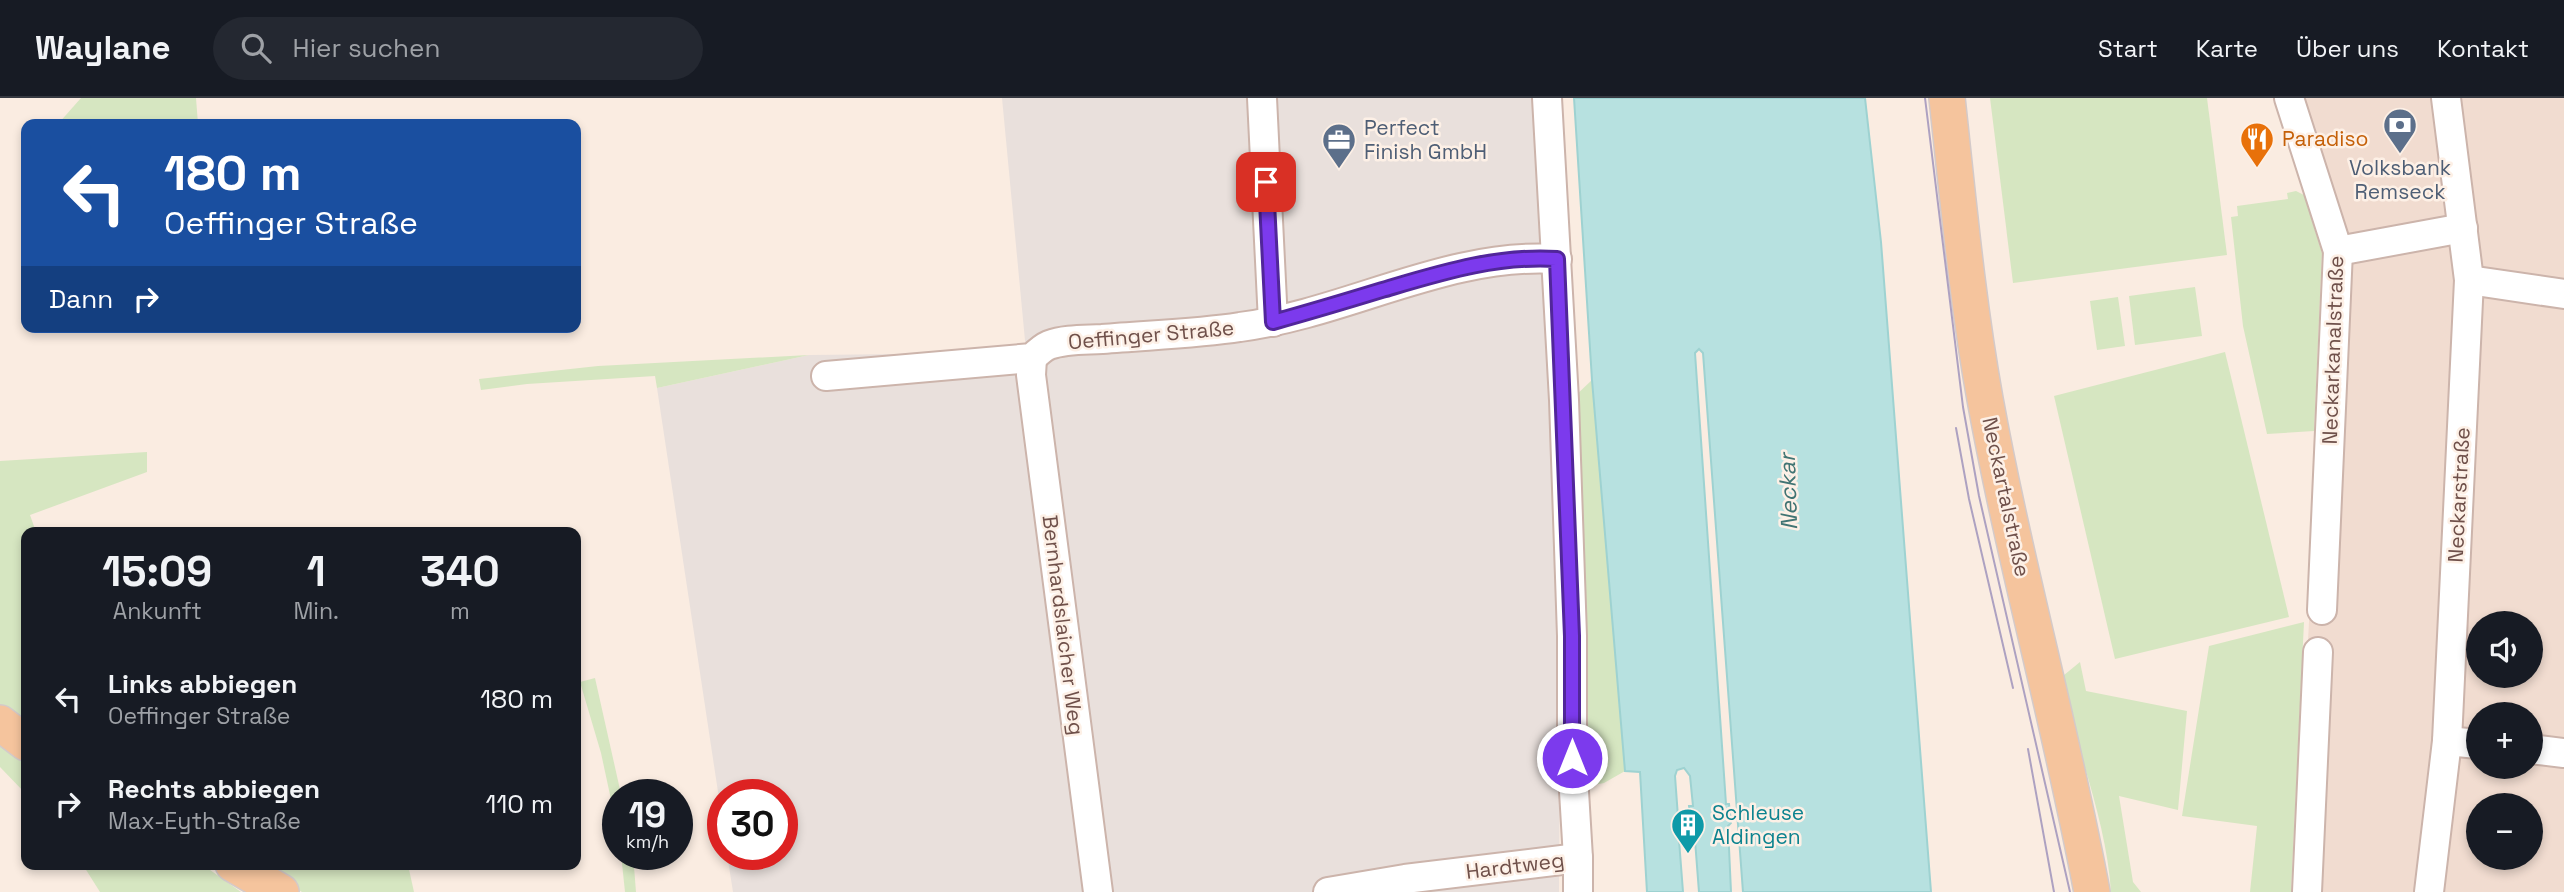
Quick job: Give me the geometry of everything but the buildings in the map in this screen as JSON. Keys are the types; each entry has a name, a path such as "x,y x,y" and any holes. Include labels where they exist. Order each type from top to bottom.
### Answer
{"main road":[{"name":"Neckartalstraße","path":"1947,98 1967,276 1985,398 2020,568 2075,800 2092,892"},
{"path":"0,723 21,739"},
{"path":"243,870 281,892"}],"street":[{"path":"1262,98 1273,322"},
{"path":"1547,98 1557,259 1572,636 1572,758 1578,892"},
{"name":"Neckarkanalstraße","path":"2289,98 2338,251 2322,610"},
{"name":"Neckarstraße","path":"2429,892 2447,741 2469,279 2446,98"},
{"path":"2338,251 2463,228"},
{"name":"Oeffinger Straße","path":"826,376 1032,358 1049,345 1238,328 1273,322 1464,267 1504,260 1557,259"},
{"path":"2469,279 2564,295"},
{"name":"Bernhardslaicher Weg","path":"1032,358 1031,375 1098,892"},
{"path":"2307,892 2318,652"},
{"path":"2447,741 2466,743"},
{"path":"2543,750 2564,752"},
{"name":"Hardtweg","path":"1328,892 1405,879 1578,858"}],"shaded area":[{"path":"1002,98 1544,98 1561,549 1559,892 733,892 730,870 798,870 798,779 716,779 657,388 809,355 1026,351"},
{"path":"2282,98 2564,98 2564,892 2295,892 2328,255"}],"green space":[{"path":"81,98 196,98 198,119 62,119"},
{"path":"1990,98 2207,98 2227,255 2013,283"},
{"path":"2296,191 2304,195 2322,253 2314,431 2267,434 2243,326 2231,217 2238,216 2237,206 2288,199 2287,193"},
{"path":"2195,287 2202,336 2135,345 2129,296"},
{"path":"2118,297 2125,346 2097,350 2090,301"},
{"path":"2225,352 2289,617 2115,659 2054,396"},
{"path":"809,355 657,388 655,376 527,384 481,390 479,379 598,366"},
{"path":"1592,380 1625,771 1604,783 1584,787 1574,397"},
{"path":"147,452 147,472 30,515 34,527 21,527 21,723 0,707 0,461"},
{"path":"2304,622 2291,892 2250,892 2257,826 2182,816 2209,646"},
{"path":"2080,662 2086,691 2187,711 2178,810 2119,796 2133,882 2141,892 2111,892 2104,840 2058,680"},
{"path":"595,678 618,779 607,779 581,682"},
{"path":"0,738 21,753 21,789 0,767"},
{"path":"86,870 210,870 241,892 100,892"},
{"path":"267,870 409,870 414,892 302,892"},
{"path":"623,870 634,870 636,892 625,892"}],"water":[{"name":"Neckar","path":"1574,98 1865,98 1881,242 1931,892 1743,892 1703,353 1699,349 1695,353 1726,804 1729,804 1731,823 1728,826 1731,892 1699,892 1694,827 1691,826 1689,806 1693,806 1690,776 1684,768 1677,770 1675,776 1678,817 1681,817 1682,837 1679,840 1683,892 1647,892 1640,772 1625,771 1592,380"}],"tram line":[{"path":"1925,98 1963,407 1979,496 2070,892"},
{"path":"1956,428 1969,499 2013,688"},
{"path":"2028,749 2054,892"}],"place":[{"name":"Volksbank Remseck","path":"2400,155"},
{"name":"Paradiso","path":"2257,169"},
{"name":"Perfect Finish GmbH","path":"1339,170"},
{"name":"Schleuse Aldingen","path":"1688,855"}],"route":[{"path":"1266,182 1273,322 1464,267 1504,260 1557,259 1572,636 1572,758"}]}
